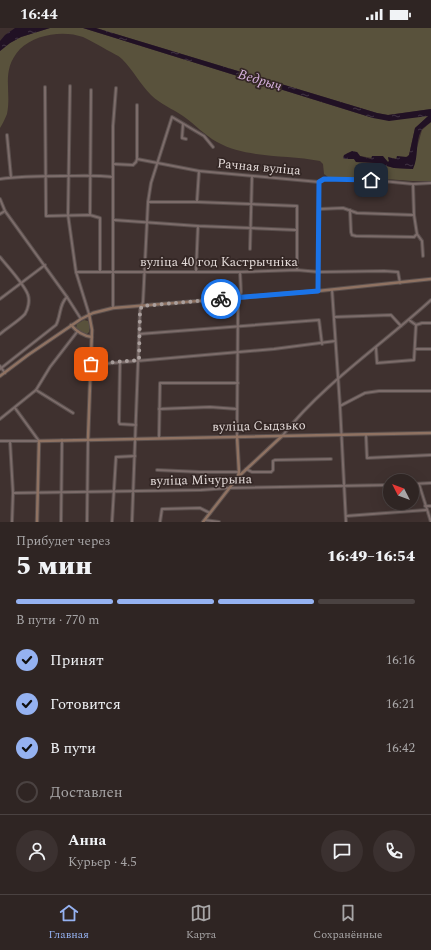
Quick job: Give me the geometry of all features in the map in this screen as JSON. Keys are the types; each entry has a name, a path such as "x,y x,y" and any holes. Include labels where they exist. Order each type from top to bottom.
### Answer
{"street":[{"path":"70,86 68,215 76,272 92,324 86,492 87,522"},
{"path":"45,87 46,216 90,215 100,218 100,272"},
{"path":"113,308 113,126 116,88"},
{"path":"90,215 91,90"},
{"path":"137,105 137,159"},
{"path":"132,522 140,310 144,302 148,202 151,183 172,117 204,136 213,147"},
{"path":"183,124 182,138 186,139"},
{"path":"6,135 11,177"},
{"name":"Рачная вуліца","path":"113,164 133,165 137,159 199,171 319,182 324,179 362,179 413,184 431,183"},
{"path":"197,202 199,171"},
{"path":"0,179 11,177 46,176 113,177"},
{"path":"250,249 252,176"},
{"path":"318,291 320,209 319,182"},
{"path":"413,184 414,215 417,234 422,241 423,256"},
{"path":"0,199 5,211 67,297 81,319"},
{"path":"148,202 197,202 297,206 297,270"},
{"path":"320,209 343,208 357,213 414,215"},
{"path":"350,210 351,232 356,236 414,237 417,234"},
{"path":"0,214 5,211"},
{"path":"114,219 148,223 296,230"},
{"path":"196,272 198,226"},
{"path":"0,257 28,295 28,306 24,315 0,334"},
{"path":"0,298 45,266"},
{"name":"вуліца 40 год Кастрычніка","path":"76,272 240,272 297,270 319,272 384,271 398,272 400,283"},
{"path":"238,477 237,408 238,326 239,298 241,292 240,272"},
{"path":"0,376 71,325 89,314 113,308 318,291 431,279"},
{"path":"332,289 346,522"},
{"path":"5,373 0,368 56,325 59,320 63,301 67,297"},
{"path":"204,521 228,488 282,435 294,420 338,378 376,348 431,300"},
{"path":"334,317 391,315 402,326"},
{"path":"139,334 319,320 322,344"},
{"path":"409,320 416,325"},
{"path":"416,325 431,323"},
{"path":"71,325 77,332 84,336 92,337"},
{"path":"376,348 377,363 414,360 416,325"},
{"path":"0,419 36,390 50,367 77,332"},
{"path":"91,364 238,352 335,342"},
{"path":"415,349 431,349"},
{"path":"120,362 119,422 120,424 136,425"},
{"path":"159,438 160,383 238,382"},
{"path":"36,390 73,413"},
{"path":"340,406 365,393 379,391 431,392"},
{"path":"159,409 210,407 237,408"},
{"path":"14,408 39,441 36,522"},
{"name":"вуліца Сыдзько","path":"39,441 431,433"},
{"path":"366,434 367,458 431,455"},
{"path":"0,436 2,441 39,441"},
{"path":"10,440 13,493 12,522"},
{"path":"61,522 62,440"},
{"path":"112,522 116,457 135,456"},
{"path":"246,469 252,472 271,472 273,470 273,462 275,460 331,459"},
{"path":"157,470 239,472"},
{"path":"431,483 419,484 431,522"},
{"name":"вуліца Мічурына","path":"13,493 383,485"},
{"path":"425,506 431,506"},
{"path":"160,522 162,509 200,508 210,513"},
{"path":"346,516 426,510"},
{"path":"204,521 219,522"}],"shaded area":[{"path":"50,28 83,28 373,118 429,116 415,128 409,155 407,157 399,159 388,158 388,162 385,160 360,156 357,152 347,153 345,159 354,159 356,162 376,163 394,168 411,169 422,130 431,122 431,181 360,177 328,177 324,174 323,164 320,161 254,154 229,147 212,139 192,122 162,104 151,95 119,56 83,37 67,34 50,35 34,40 20,49 14,57 8,73 7,114 0,128 0,51 21,37"},
{"path":"96,28 431,28 431,109 388,115 377,113"},
{"path":"84,320 88,321 90,326 89,332 86,335 78,331 76,328 77,324"}],"water":[{"path":"15,28 50,28 21,37 0,51 0,41 5,35"},
{"name":"Ведрыч","path":"83,28 96,28 377,113 388,115 431,109 431,122 423,128 419,135 416,160 413,169 394,168 376,163 356,162 354,159 343,158 344,155 352,151 357,152 360,156 371,159 372,156 383,156 388,162 388,157 396,159 397,156 407,157 409,155 415,128 428,116 389,121 373,118"}],"way so far":[{"path":"91,364 139,360 140,310 142,306 221,299"}],"route":[{"path":"221,299 318,291 319,182 324,179 371,180"}]}
